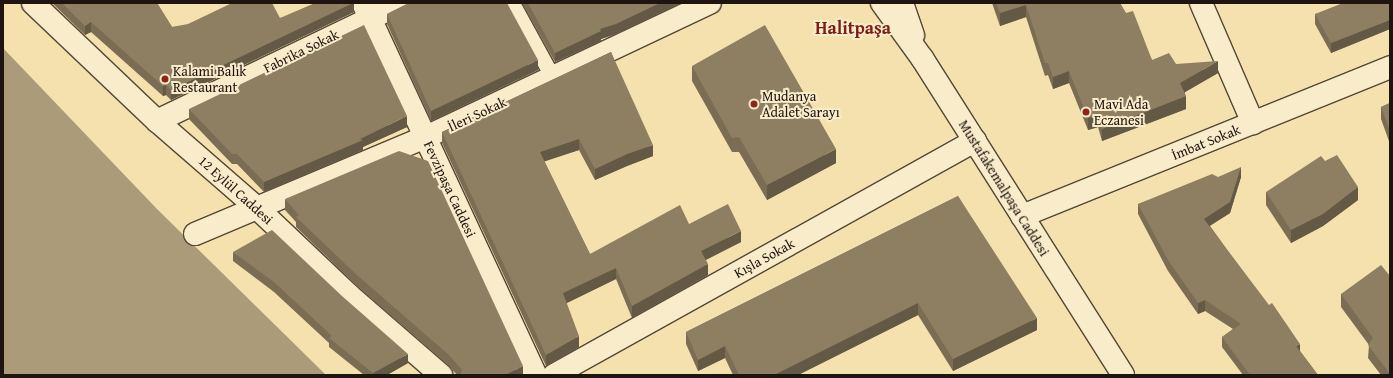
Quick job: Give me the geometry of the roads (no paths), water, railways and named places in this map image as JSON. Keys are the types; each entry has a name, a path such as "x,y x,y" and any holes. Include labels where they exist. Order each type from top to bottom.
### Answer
{"street":[{"name":"12 Eylül Caddesi","path":"32,3 157,121 257,208 350,296 441,375"},
{"name":"Fabrika Sokak","path":"157,121 367,10 402,3"},
{"name":"İleri Sokak","path":"195,234 426,137 710,3"},
{"name":"Mustafakemalpaşa Caddesi","path":"882,3 922,58 1123,375"},
{"path":"902,3 922,58"},
{"path":"1201,3 1253,123"},
{"name":"Fevzipaşa Caddesi","path":"367,10 536,375"},
{"name":"İmbat Sokak","path":"1022,216 1390,67"},
{"name":"Kışla Sokak","path":"554,375 975,141"}],"lane":[{"path":"512,3 553,78"}],"place":[{"name":"Kalami Balık Restaurant","path":"165,79"},
{"name":"Mudanya Adalet Sarayı","path":"754,104"},
{"name":"Mavi Ada Eczanesi","path":"1086,112"}],"district":[{"name":"Halitpaşa","path":"853,28"}]}
